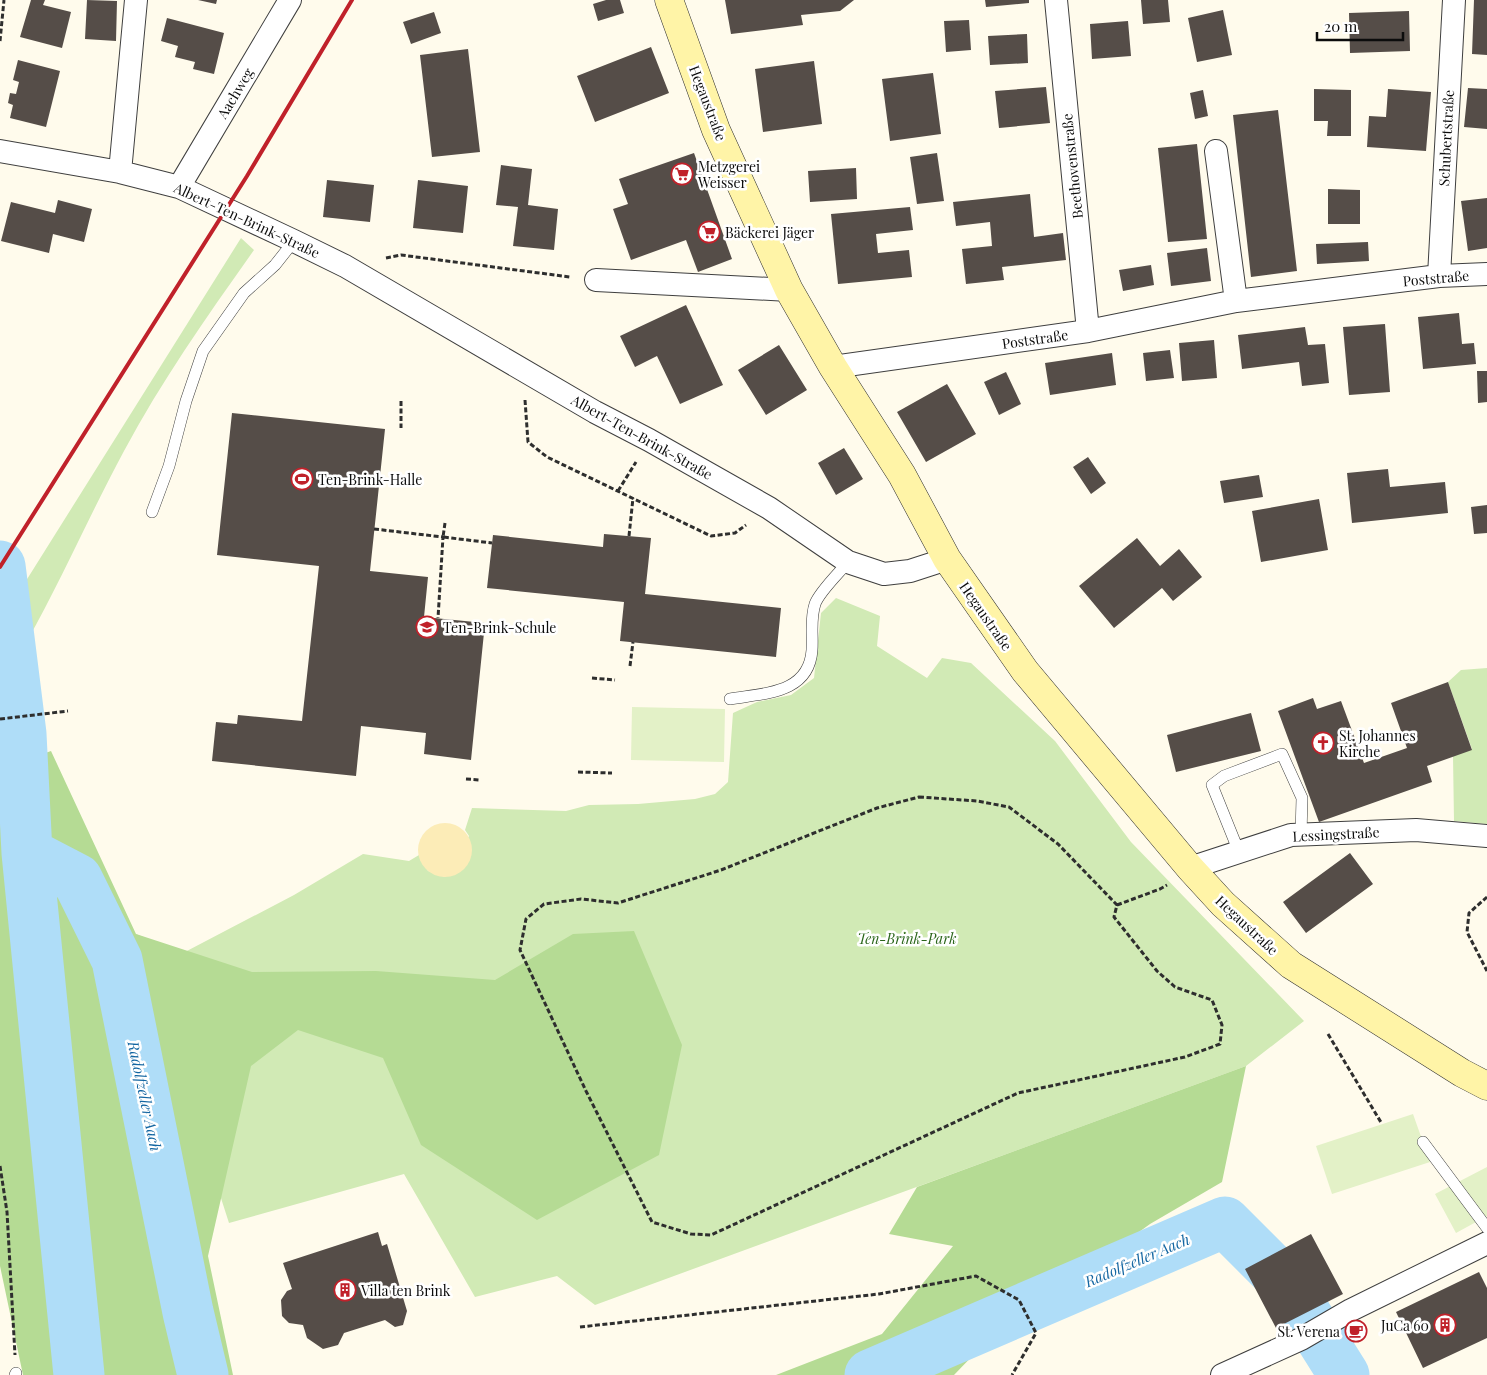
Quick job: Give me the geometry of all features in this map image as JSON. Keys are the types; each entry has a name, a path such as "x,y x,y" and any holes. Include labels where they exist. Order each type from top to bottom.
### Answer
{"main road":[{"name":"Hegaustraße","path":"669,0 716,130 790,290 833,367 902,475 947,559 1025,671 1190,868 1223,904 1291,965 1447,1064 1487,1086"}],"street":[{"path":"120,172 136,0"},
{"name":"Aachweg","path":"179,187 290,0"},
{"name":"Beethovenstraße","path":"1056,0 1088,331"},
{"name":"Schubertstraße","path":"1439,276 1454,0"},
{"name":"Albert-Ten-Brink-Straße","path":"0,151 120,172 179,187 294,241 345,266 594,412 650,440 769,508 848,562 884,574 910,571 947,559"},
{"path":"1216,151 1236,301"},
{"name":"Poststraße","path":"833,367 1088,331 1236,301 1439,276 1487,274"},
{"path":"596,280 790,290"},
{"name":"Lessingstraße","path":"1190,868 1291,835 1416,830 1487,836"},
{"path":"1222,1375 1301,1339 1351,1310 1487,1243"}],"lane":[{"path":"152,512 169,466 186,401 203,351 244,293 275,265 294,241"},
{"path":"730,699 791,687 807,672 812,651 812,619 815,602 848,562"},
{"path":"1239,852 1212,786 1224,776 1282,754 1302,798 1301,835"},
{"path":"1423,1142 1487,1228"}],"path":[{"path":"0,41 4,0"},
{"path":"345,266 401,256 596,280"},
{"path":"523,370 528,442 547,457 711,536 735,533 769,508"},
{"path":"401,402 401,428"},
{"path":"618,491 650,440"},
{"path":"629,536 633,498"},
{"path":"438,618 444,523"},
{"path":"374,529 492,543"},
{"path":"630,666 633,642"},
{"path":"592,678 615,680"},
{"path":"0,719 68,711"},
{"path":"578,772 612,773"},
{"path":"466,779 480,780"},
{"path":"919,797 977,801 1009,807 1058,844 1117,905 1114,917 1157,971 1175,987 1212,1000 1222,1025 1220,1044 1185,1057 1018,1093 711,1235 691,1234 652,1222 586,1091 520,950 526,918 544,904 581,899 618,903 721,870 877,808 919,797"},
{"path":"1117,905 1160,889 1190,868"},
{"path":"1487,897 1468,913 1467,932 1487,972"},
{"path":"1328,1034 1382,1124"},
{"path":"0,1166 7,1212 16,1374"},
{"path":"580,1327 879,1294 976,1276 1019,1300 1036,1333 1012,1375"}],"green space":[{"path":"241,238 254,250 186,348 154,399 112,475 27,641 19,592"},
{"name":"Ten-Brink-Park","path":"836,598 880,616 877,646 927,678 942,658 971,663 1055,741 1131,842 1304,1021 1246,1066 595,1305 557,1276 475,1297 404,1174 229,1223 136,934 183,953 294,895 363,854 409,861 419,855 428,871 445,877 469,836 465,830 472,808 566,811 589,805 638,804 695,799 715,794 728,782 733,713 757,702 791,695 814,678 821,613"},
{"path":"1487,668 1487,824 1454,821 1453,756 1472,749 1448,682 1461,670"},
{"path":"632,707 725,709 724,762 631,760"},
{"path":"51,751 136,934 252,972 376,971 495,980 573,934 634,931 682,1045 659,1155 537,1220 421,1145 383,1058 298,1030 251,1066 208,1256 233,1375 23,1375 0,1266 0,769"},
{"path":"1246,1066 1222,1182 1150,1224 981,1347 954,1375 776,1375 882,1334 953,1246 889,1234 917,1187"},
{"path":"1413,1114 1430,1162 1332,1194 1316,1146"},
{"path":"1487,1167 1487,1216 1456,1233 1435,1194"}],"sand":[{"path":"445,823 455,825 464,831 470,840 472,850 470,860 464,869 455,875 445,877 435,875 426,869 420,860 418,850 420,840 426,831 435,825"}],"building":[{"path":"31,0 45,0 43,5 71,12 62,48 20,37"},
{"path":"87,0 117,1 116,41 85,39"},
{"path":"198,0 217,0 216,4"},
{"path":"606,0 620,0 624,13 598,21 593,4"},
{"path":"725,0 854,0 840,11 801,15 803,25 731,34"},
{"path":"985,0 1029,0 1029,3 986,7"},
{"path":"1141,0 1168,0 1170,22 1143,24"},
{"path":"1474,0 1487,0 1487,55 1472,54"},
{"path":"1223,10 1232,55 1197,62 1188,18"},
{"path":"1409,11 1410,51 1350,53 1349,13"},
{"path":"434,12 441,33 411,44 403,22"},
{"path":"167,18 224,33 214,74 193,69 195,62 175,57 178,46 161,41"},
{"path":"969,20 971,50 946,52 944,21"},
{"path":"1128,21 1131,56 1092,59 1090,24"},
{"path":"1027,34 1028,63 990,65 988,36"},
{"path":"651,47 669,93 595,122 577,76"},
{"path":"468,49 480,152 432,157 420,55"},
{"path":"18,60 60,71 46,127 10,118 13,105 8,103 10,93 16,94 19,82 13,80"},
{"path":"814,61 822,124 763,132 755,69"},
{"path":"933,73 941,134 890,141 882,79"},
{"path":"1046,87 1050,123 999,128 995,91"},
{"path":"1468,88 1487,89 1487,129 1464,127"},
{"path":"1314,89 1351,90 1351,136 1327,136 1328,121 1314,121"},
{"path":"1388,89 1431,92 1426,151 1367,147 1369,116 1386,117"},
{"path":"1203,90 1208,116 1195,119 1190,93"},
{"path":"1278,110 1297,271 1251,277 1233,115"},
{"path":"1197,144 1207,239 1168,242 1158,148"},
{"path":"694,153 732,259 698,272 686,240 631,260 613,209 628,204 619,179"},
{"path":"937,153 944,201 917,204 910,157"},
{"path":"501,165 532,169 528,205 558,209 554,250 513,246 518,207 496,205"},
{"path":"856,168 857,199 810,202 808,171"},
{"path":"327,180 374,185 370,222 323,217"},
{"path":"418,180 468,186 463,233 413,228"},
{"path":"1328,189 1360,190 1360,224 1328,224"},
{"path":"1030,194 1034,237 1063,233 1066,260 1002,267 1004,280 966,284 962,249 992,246 990,222 956,226 953,202"},
{"path":"1487,198 1487,248 1468,251 1461,201"},
{"path":"58,200 92,209 84,242 53,234 49,253 1,241 11,202 55,213"},
{"path":"910,207 913,230 876,234 878,253 909,250 912,277 838,284 831,214"},
{"path":"1368,242 1369,261 1317,264 1316,244"},
{"path":"1207,248 1211,281 1171,286 1167,253"},
{"path":"1151,265 1154,285 1123,291 1119,270"},
{"path":"686,305 723,385 680,404 657,356 635,367 620,336"},
{"path":"1459,313 1462,344 1474,343 1476,364 1423,369 1418,317"},
{"path":"1385,324 1390,392 1349,395 1343,327"},
{"path":"1305,327 1308,345 1325,344 1329,383 1302,386 1299,362 1242,369 1238,335"},
{"path":"1214,340 1217,378 1182,381 1179,343"},
{"path":"779,345 807,390 766,415 738,370"},
{"path":"1170,350 1174,378 1146,381 1143,353"},
{"path":"1112,353 1116,385 1050,395 1045,363"},
{"path":"1477,371 1487,371 1487,402 1478,403"},
{"path":"1006,372 1021,404 999,415 984,382"},
{"path":"947,384 976,434 926,462 897,412"},
{"path":"232,413 385,429 370,571 428,577 424,617 485,623 471,760 424,754 426,733 361,726 356,776 212,761 216,722 237,724 238,715 302,721 319,566 217,555"},
{"path":"844,448 863,479 836,495 818,463"},
{"path":"1088,457 1106,483 1091,494 1073,467"},
{"path":"1388,469 1390,487 1445,482 1448,513 1352,523 1347,473"},
{"path":"1259,475 1263,497 1224,503 1220,481"},
{"path":"1319,499 1328,550 1261,562 1252,511"},
{"path":"1487,505 1487,533 1474,534 1471,507"},
{"path":"604,534 651,538 645,594 781,608 776,657 620,641 624,602 487,588 493,535 603,547"},
{"path":"1137,538 1160,566 1179,549 1202,577 1173,601 1162,588 1114,628 1079,586"},
{"path":"1448,682 1472,750 1427,766 1432,782 1319,822 1278,711 1313,698 1317,709 1341,701 1364,763 1407,748 1391,703"},
{"path":"1251,713 1261,751 1176,772 1167,735"},
{"path":"1350,853 1373,884 1306,933 1283,902"},
{"name":"Villa ten Brink","path":"378,1232 382,1246 387,1244 407,1311 403,1325 395,1327 385,1320 344,1333 338,1345 323,1349 307,1338 303,1325 289,1323 282,1316 281,1300 287,1291 292,1289 283,1263"},
{"path":"1311,1234 1343,1294 1276,1328 1245,1269"},
{"name":"JuCa 60","path":"1479,1272 1487,1288 1487,1338 1423,1368 1396,1312"}],"waterway":[{"name":"Radolfzeller Aach","path":"0,566 21,734 27,853 79,1375"},
{"name":"Radolfzeller Aach","path":"27,853 77,879 117,960 188,1312 203,1375"},
{"name":"Radolfzeller Aach","path":"870,1375 1225,1222 1287,1284 1344,1375"}],"railway":[{"path":"0,567 247,176 352,0"}],"place":[{"name":"Metzgerei Weisser","path":"682,174"},
{"name":"Bäckerei Jäger","path":"709,232"},
{"name":"Ten-Brink-Halle","path":"302,479"},
{"name":"Ten-Brink-Schule","path":"427,627"},
{"name":"St. Johannes Kirche","path":"1323,743"},
{"name":"Villa ten Brink","path":"345,1290"},
{"name":"JuCa 60","path":"1445,1325"},
{"name":"St. Verena","path":"1356,1331"}]}
